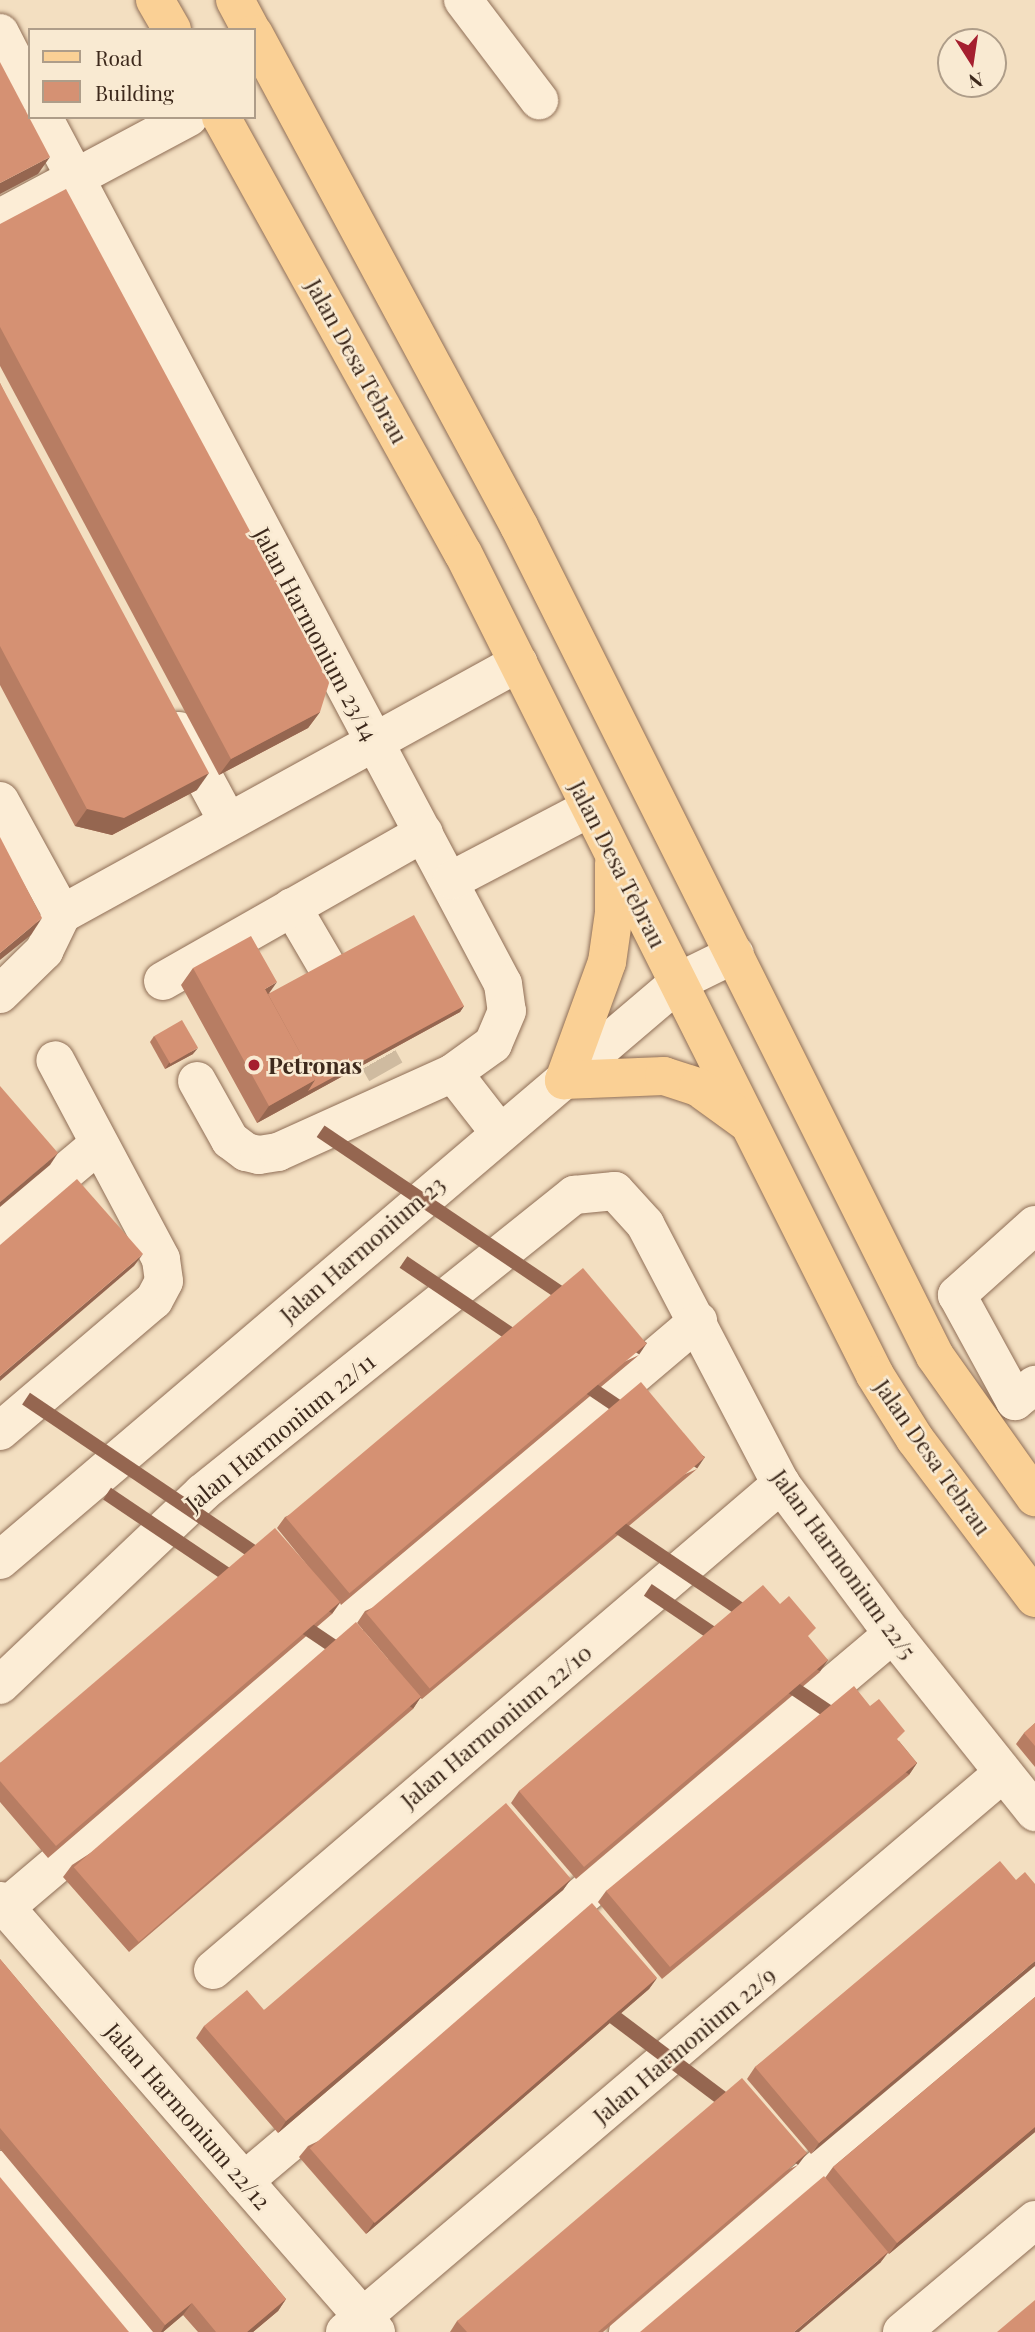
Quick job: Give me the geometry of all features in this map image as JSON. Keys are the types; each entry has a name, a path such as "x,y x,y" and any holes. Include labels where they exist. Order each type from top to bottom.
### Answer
{"main road":[{"path":"155,0 171,28"},
{"path":"235,0 251,28"},
{"path":"256,38 519,526 935,1356 1035,1497"},
{"name":"Jalan Desa Tebrau","path":"222,119 463,553 588,808 680,981 747,1122 875,1375 915,1439 1035,1598"},
{"path":"614,858 614,914 607,962 564,1080 664,1076 698,1087 747,1122"}],"street":[{"path":"463,0 539,100"},
{"path":"0,33 28,88"},
{"name":"Jalan Harmonium 23/14","path":"44,119 373,741 452,880 503,984 508,1011 493,1044 453,1073 392,1085 278,1152 259,1155 246,1152 230,1140 197,1081"},
{"path":"0,218 185,119"},
{"path":"0,994 44,951 62,914 518,663"},
{"path":"163,701 228,822"},
{"path":"0,801 62,914"},
{"path":"452,880 588,808"},
{"path":"163,981 424,833"},
{"path":"292,907 330,972"},
{"name":"Jalan Harmonium 23","path":"0,1560 499,1132 680,981 735,954"},
{"path":"0,1431 154,1300 164,1281 161,1259 55,1060"},
{"path":"453,1073 499,1132"},
{"path":"0,1227 99,1144"},
{"name":"Jalan Harmonium 22/5","path":"574,1195 615,1191 645,1224 781,1484 893,1634 1035,1812"},
{"name":"Jalan Harmonium 22/11","path":"0,1685 202,1493 574,1195"},
{"path":"1035,1225 957,1294 1015,1401 1035,1385"},
{"path":"3,1904 698,1321"},
{"name":"Jalan Harmonium 22/10","path":"213,1970 781,1484"},
{"path":"244,2181 893,1634"},
{"name":"Jalan Harmonium 22/9","path":"362,2327 1003,1773"},
{"name":"Jalan Harmonium 22/12","path":"3,1904 244,2181 362,2327"},
{"path":"628,2332 1035,1985"},
{"path":"0,2170 137,2332"},
{"path":"902,2332 1035,2220"}],"building":[{"path":"0,62 50,157 0,183"},
{"path":"66,189 330,680 320,712 231,759 0,327 0,224"},
{"path":"0,383 209,773 124,818 87,809 0,646"},
{"path":"0,837 42,918 0,953"},
{"path":"414,915 464,1006 308,1091 315,1080 268,994"},
{"path":"251,936 277,982 265,989 315,1080 269,1106 193,968"},
{"path":"182,1020 198,1048 170,1064 154,1036"},
{"path":"0,1086 58,1153 0,1202"},
{"path":"77,1179 143,1254 0,1376 0,1245"},
{"path":"583,1268 647,1344 349,1593 286,1517"},
{"path":"641,1382 705,1458 430,1689 366,1613"},
{"path":"275,1528 340,1602 56,1846 0,1781 0,1763"},
{"path":"763,1585 780,1604 789,1596 816,1628 808,1636 828,1660 584,1867 519,1791"},
{"path":"356,1622 421,1697 139,1942 74,1867"},
{"path":"854,1686 870,1706 879,1699 905,1731 897,1739 917,1763 670,1967 606,1891"},
{"path":"1035,1723 1035,1746 1024,1733"},
{"path":"506,1803 571,1879 286,2121 204,2026 247,1990 264,2010"},
{"path":"1000,1861 1016,1880 1025,1872 1035,1884 1035,1961 819,2143 755,2067"},
{"path":"592,1903 657,1978 375,2223 310,2148"},
{"path":"0,1959 286,2299 247,2332 216,2332 192,2303 165,2325 0,2128"},
{"path":"1035,1997 1035,2127 897,2243 833,2167"},
{"path":"742,2078 807,2153 598,2332 467,2332 457,2321"},
{"path":"824,2176 888,2252 794,2332 640,2332"},
{"path":"0,2177 129,2332 0,2332"},
{"path":"1035,2300 1035,2332 997,2332"}],"tunnel":[{"path":"351,1010 386,1072"}],"place":[{"name":"Petronas","path":"254,1065"}]}
